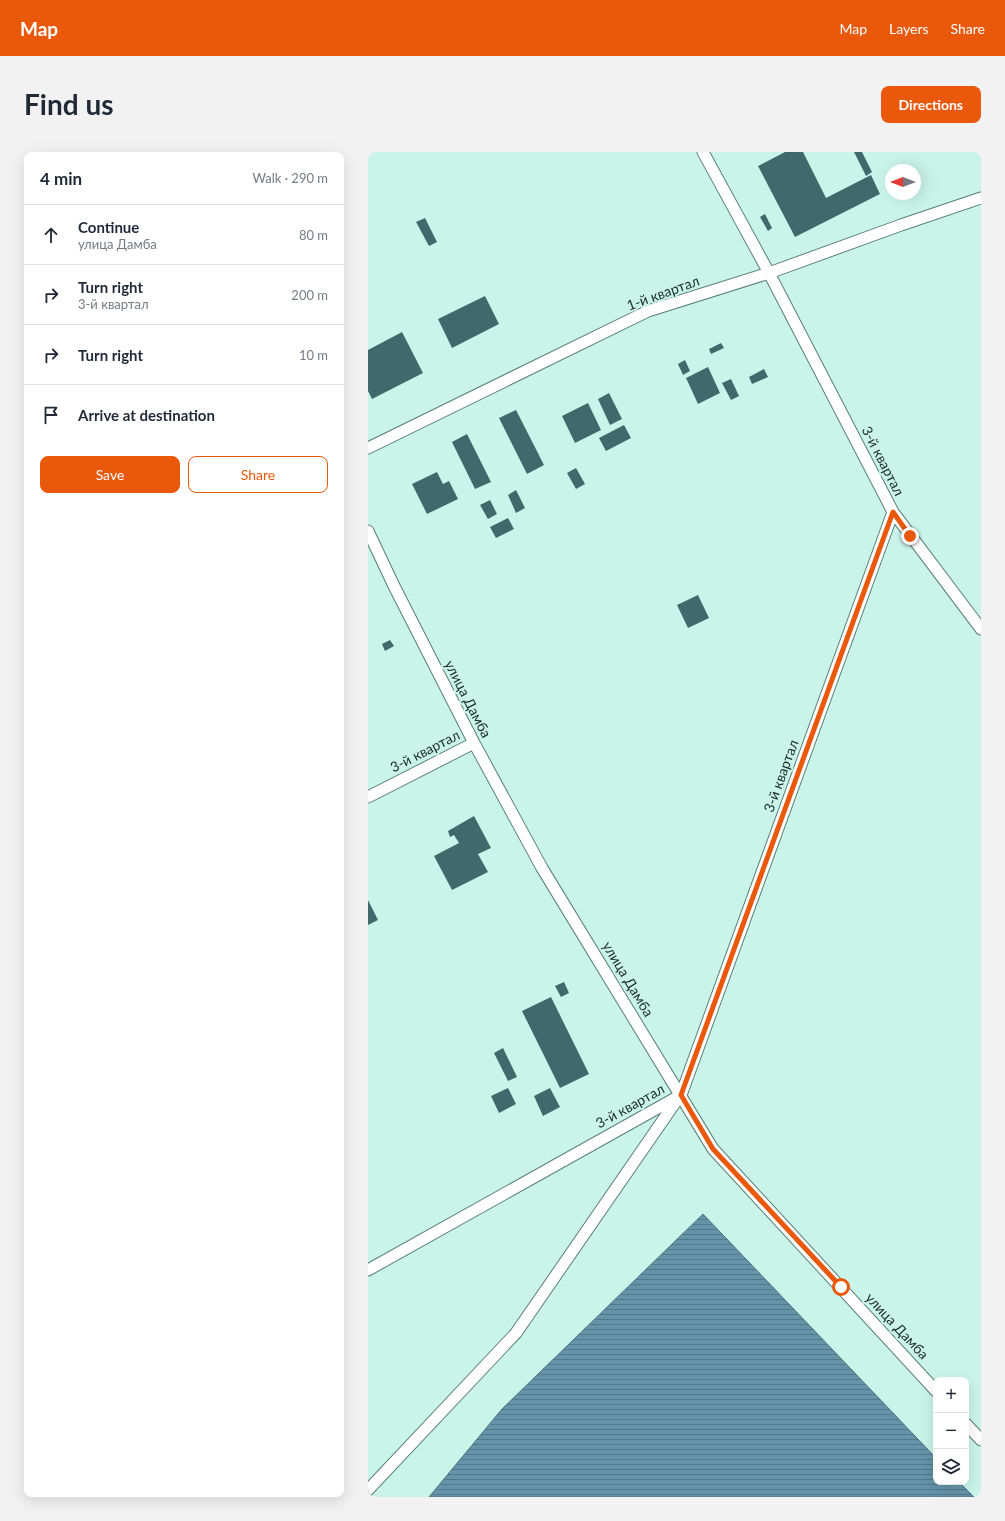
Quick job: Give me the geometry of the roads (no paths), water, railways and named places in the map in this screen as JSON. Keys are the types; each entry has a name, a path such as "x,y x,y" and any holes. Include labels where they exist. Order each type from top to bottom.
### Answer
{"lane":[{"name":"3-й квартал","path":"368,1270 681,1095 893,512 769,273 703,152"},
{"name":"1-й квартал","path":"368,448 648,311 769,273 900,225 981,198"},
{"path":"893,512 981,629"},
{"name":"улица Дамба","path":"368,532 474,743 542,868 713,1149 933,1388"},
{"name":"3-й квартал","path":"368,797 474,743"},
{"path":"368,1490 516,1332 681,1095"},
{"path":"969,1427 981,1440"}],"water":[{"path":"703,1214 933,1455 933,1485 962,1485 974,1497 429,1497 502,1409"}]}
